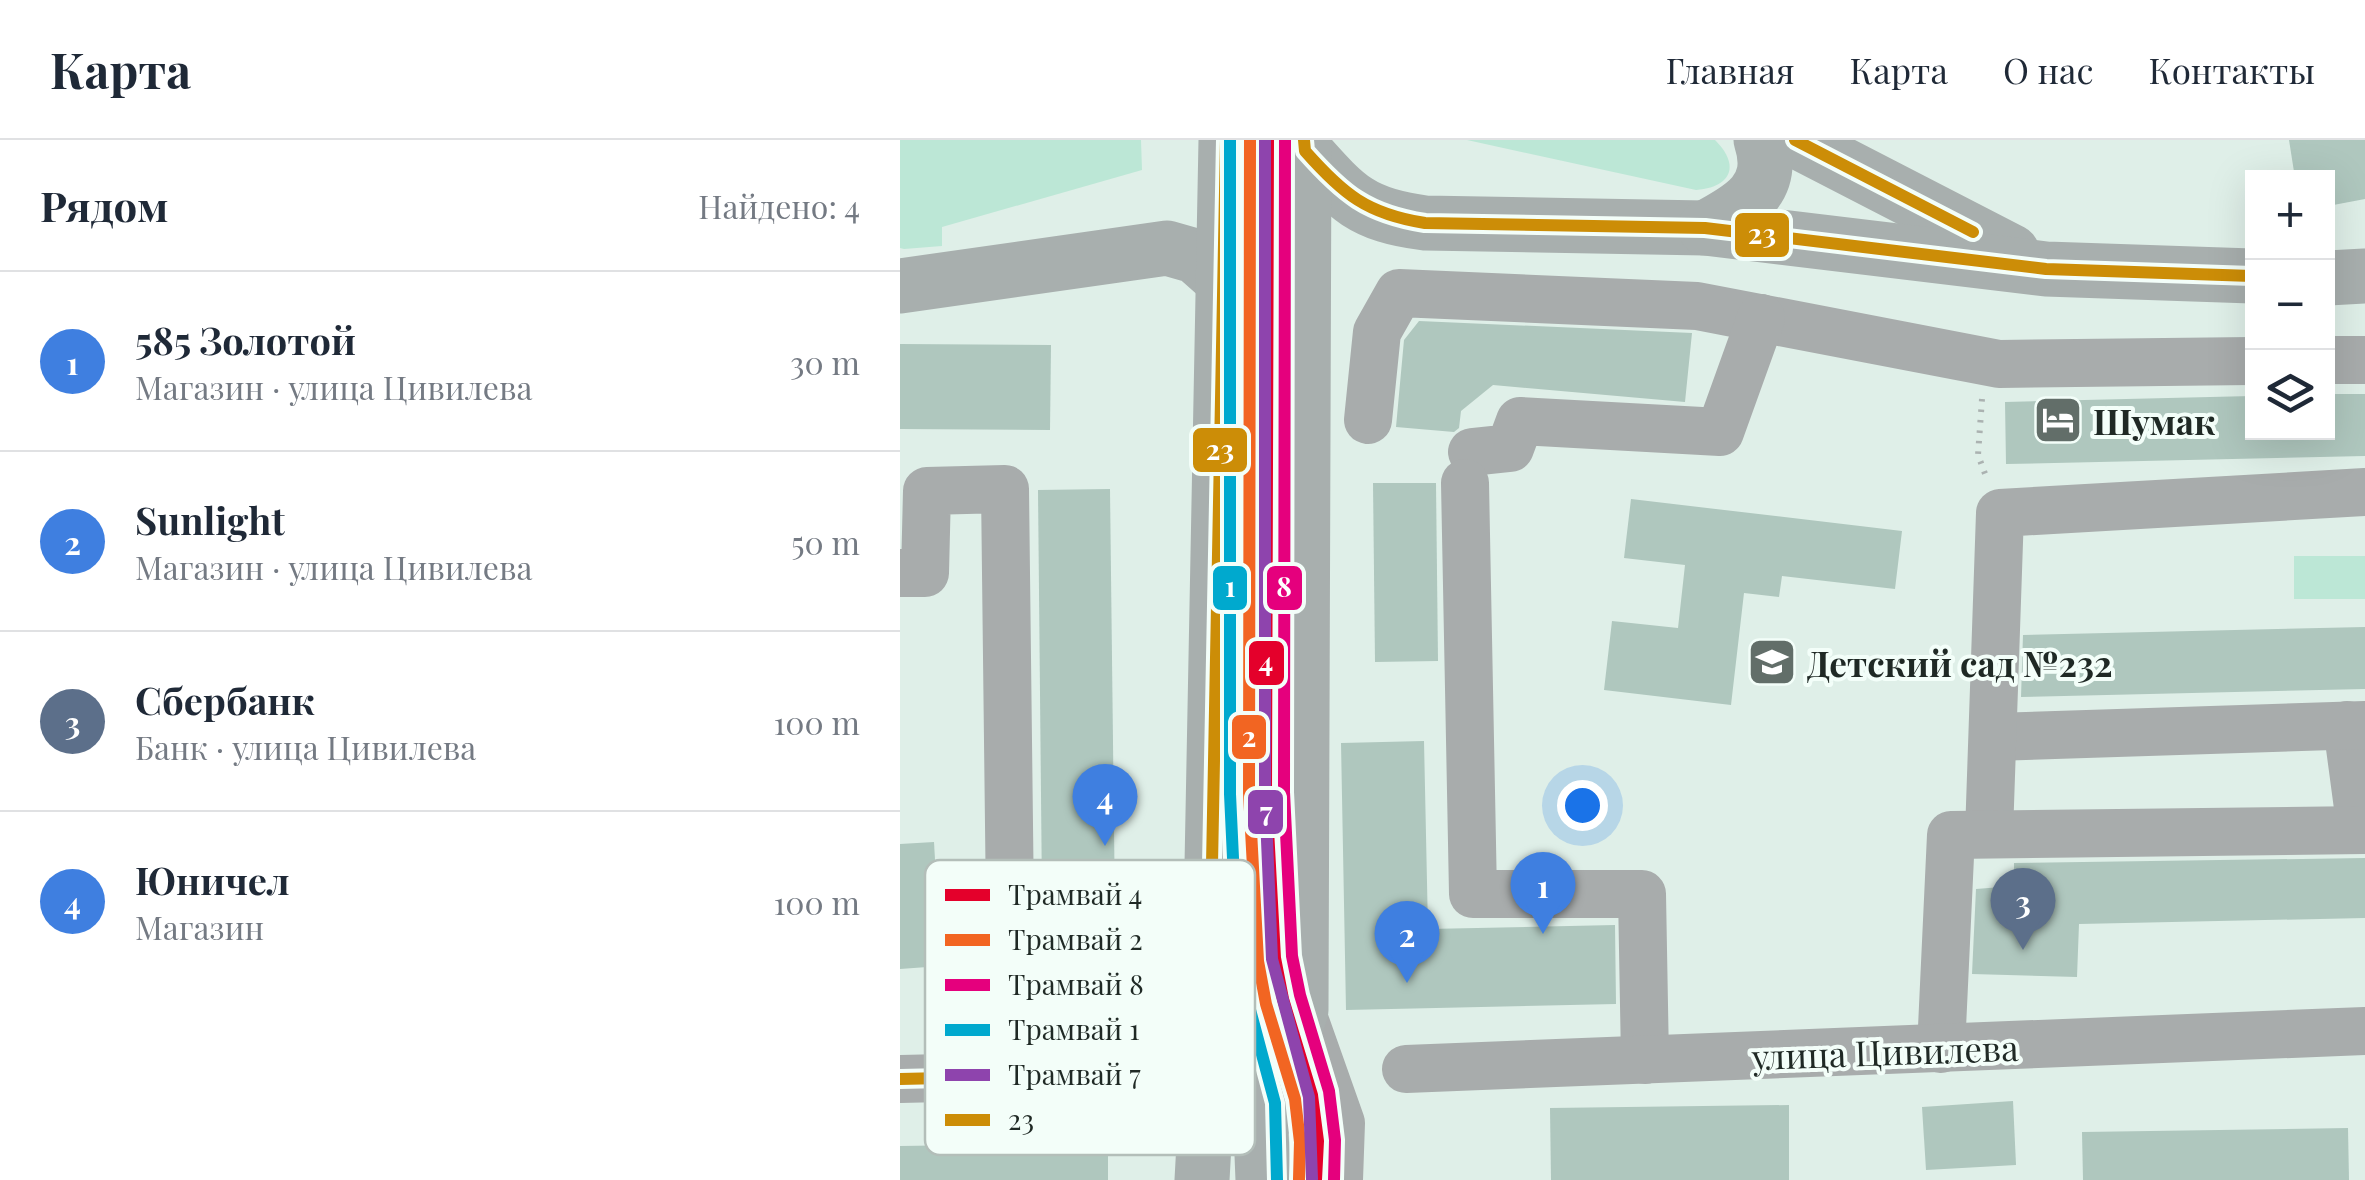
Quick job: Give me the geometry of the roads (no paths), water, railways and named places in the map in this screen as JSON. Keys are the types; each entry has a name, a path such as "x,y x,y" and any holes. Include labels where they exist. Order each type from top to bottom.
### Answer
{"main road":[{"path":"1705,228 1741,209 1759,189 1766,165 1761,140"},
{"path":"1795,140 2046,269"},
{"path":"1304,146 1339,190 1366,209 1424,224 1705,228 2046,269 2245,276"},
{"path":"1262,1155 1301,1010 1304,146"},
{"path":"1167,248 1204,213 1226,152"},
{"path":"1212,860 1226,152"},
{"path":"917,276 1167,248 1195,256 1222,280"},
{"path":"2335,278 2365,276"},
{"path":"1202,1180 1203,1155"}],"street":[{"path":"1368,420 1377,332 1399,293 1698,306 1998,364 2245,361"},
{"path":"1645,1060 1642,894 1472,894 1468,467 1510,448 1520,421 1720,432 1761,318"},
{"path":"2335,360 2365,360"},
{"path":"900,574 926,573 926,492 1005,489 1009,860"},
{"path":"1989,834 2000,513 2365,492"},
{"path":"1940,1050 1952,835 2363,830 2356,725 1992,737"},
{"path":"1301,1010 1341,1122 1340,1180"},
{"name":"улица Цивилева","path":"1406,1069 2365,1032"},
{"path":"900,1079 925,1078"}],"tram line":[{"name":"1","path":"1230,140 1233,860"},
{"name":"2","path":"1250,140 1249,793 1253,860"},
{"name":"7","path":"1265,140 1265,793 1272,959 1309,1097 1312,1179"},
{"name":"4","path":"1268,140 1266,792 1275,958 1312,1095 1318,1141 1316,1180"},
{"name":"8","path":"1285,140 1284,792 1292,956 1329,1091 1335,1140 1334,1180"},
{"name":"2","path":"1255,905 1258,961 1266,1004 1295,1099 1299,1179"},
{"name":"1","path":"1255,1028 1275,1103 1277,1180"}],"place":[{"name":"Шумак","path":"2058,420"},
{"name":"Детский сад №232","path":"1772,662"},
{"name":"Юничел","path":"1105,846"},
{"name":"585 Золотой","path":"1543,934"},
{"name":"Сбербанк","path":"2023,950"},
{"name":"Sunlight","path":"1407,983"}]}
